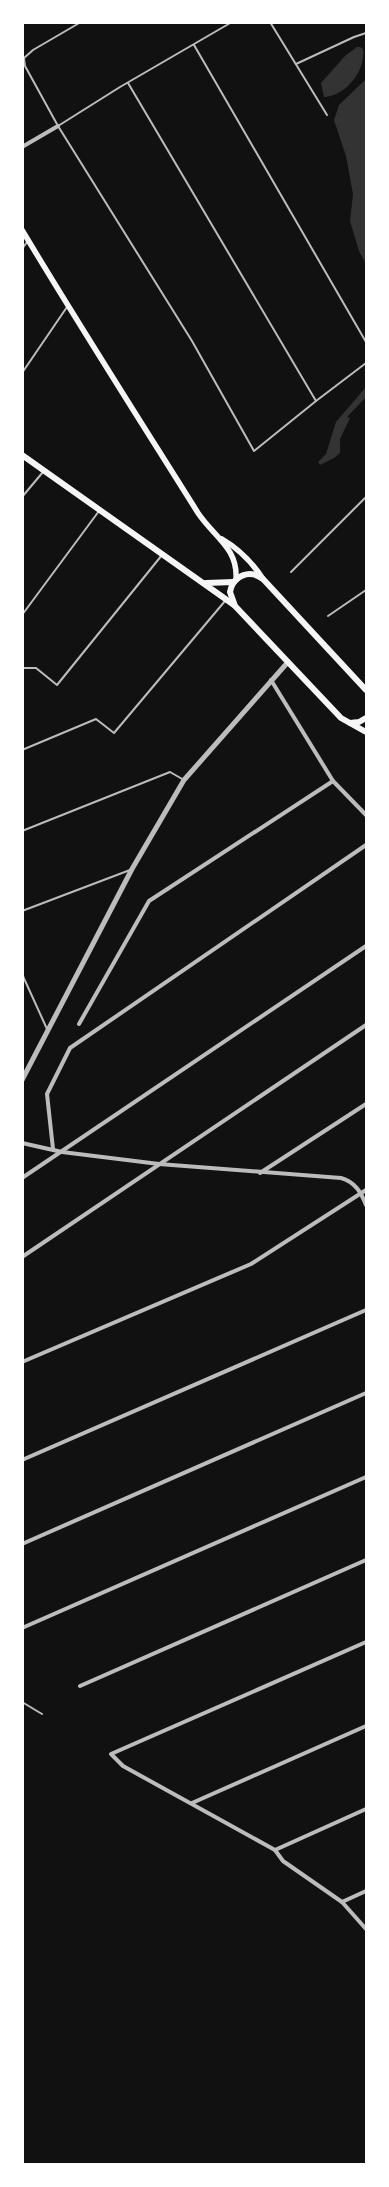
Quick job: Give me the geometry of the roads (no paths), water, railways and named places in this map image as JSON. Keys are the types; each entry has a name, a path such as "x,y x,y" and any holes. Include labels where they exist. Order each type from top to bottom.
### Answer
{"main road":[{"path":"22,230 200,516 235,558 235,580 231,596 235,606"},
{"path":"22,455 206,583 235,606 341,718 366,732"},
{"path":"216,535 235,546 253,564 263,580 366,690"},
{"path":"206,583 220,584 250,574 263,580"},
{"path":"349,723 358,722 366,718"}],"street":[{"path":"22,147 58,126"},
{"path":"23,1078 132,869 184,780 288,662"},
{"path":"271,680 333,781 366,815"},
{"path":"79,1024 149,901 333,781"},
{"path":"53,1149 47,1094 70,1048 366,845"},
{"path":"22,1178 366,946"},
{"path":"22,1257 366,1025"},
{"path":"260,1173 366,1104"},
{"path":"22,1143 62,1152 158,1164 341,1178 351,1181 361,1193 366,1205"},
{"path":"22,1362 251,1264 366,1190"},
{"path":"22,1460 366,1310"},
{"path":"22,1544 366,1392"},
{"path":"22,1628 366,1478"},
{"path":"80,1686 366,1560"},
{"path":"366,1642 111,1754 123,1766 275,1850 284,1861 342,1902 366,1929"},
{"path":"192,1804 366,1726"},
{"path":"275,1850 366,1809"},
{"path":"342,1902 366,1891"}],"lane":[{"path":"82,22 33,50 24,58 26,66 58,126 192,341 254,451 366,363"},
{"path":"58,126 232,22"},
{"path":"270,22 327,115"},
{"path":"296,64 366,33"},
{"path":"194,45 366,342"},
{"path":"128,83 316,401"},
{"path":"22,249 29,240"},
{"path":"22,373 68,305"},
{"path":"22,497 44,470"},
{"path":"290,572 366,496"},
{"path":"22,615 100,509"},
{"path":"22,668 36,668 57,686 163,553"},
{"path":"328,616 366,590"},
{"path":"22,750 96,719 114,733 226,599"},
{"path":"22,831 170,772 184,780"},
{"path":"22,911 132,869"},
{"path":"22,974 48,1032"},
{"path":"22,989 28,986"},
{"path":"22,1702 42,1714"}]}
